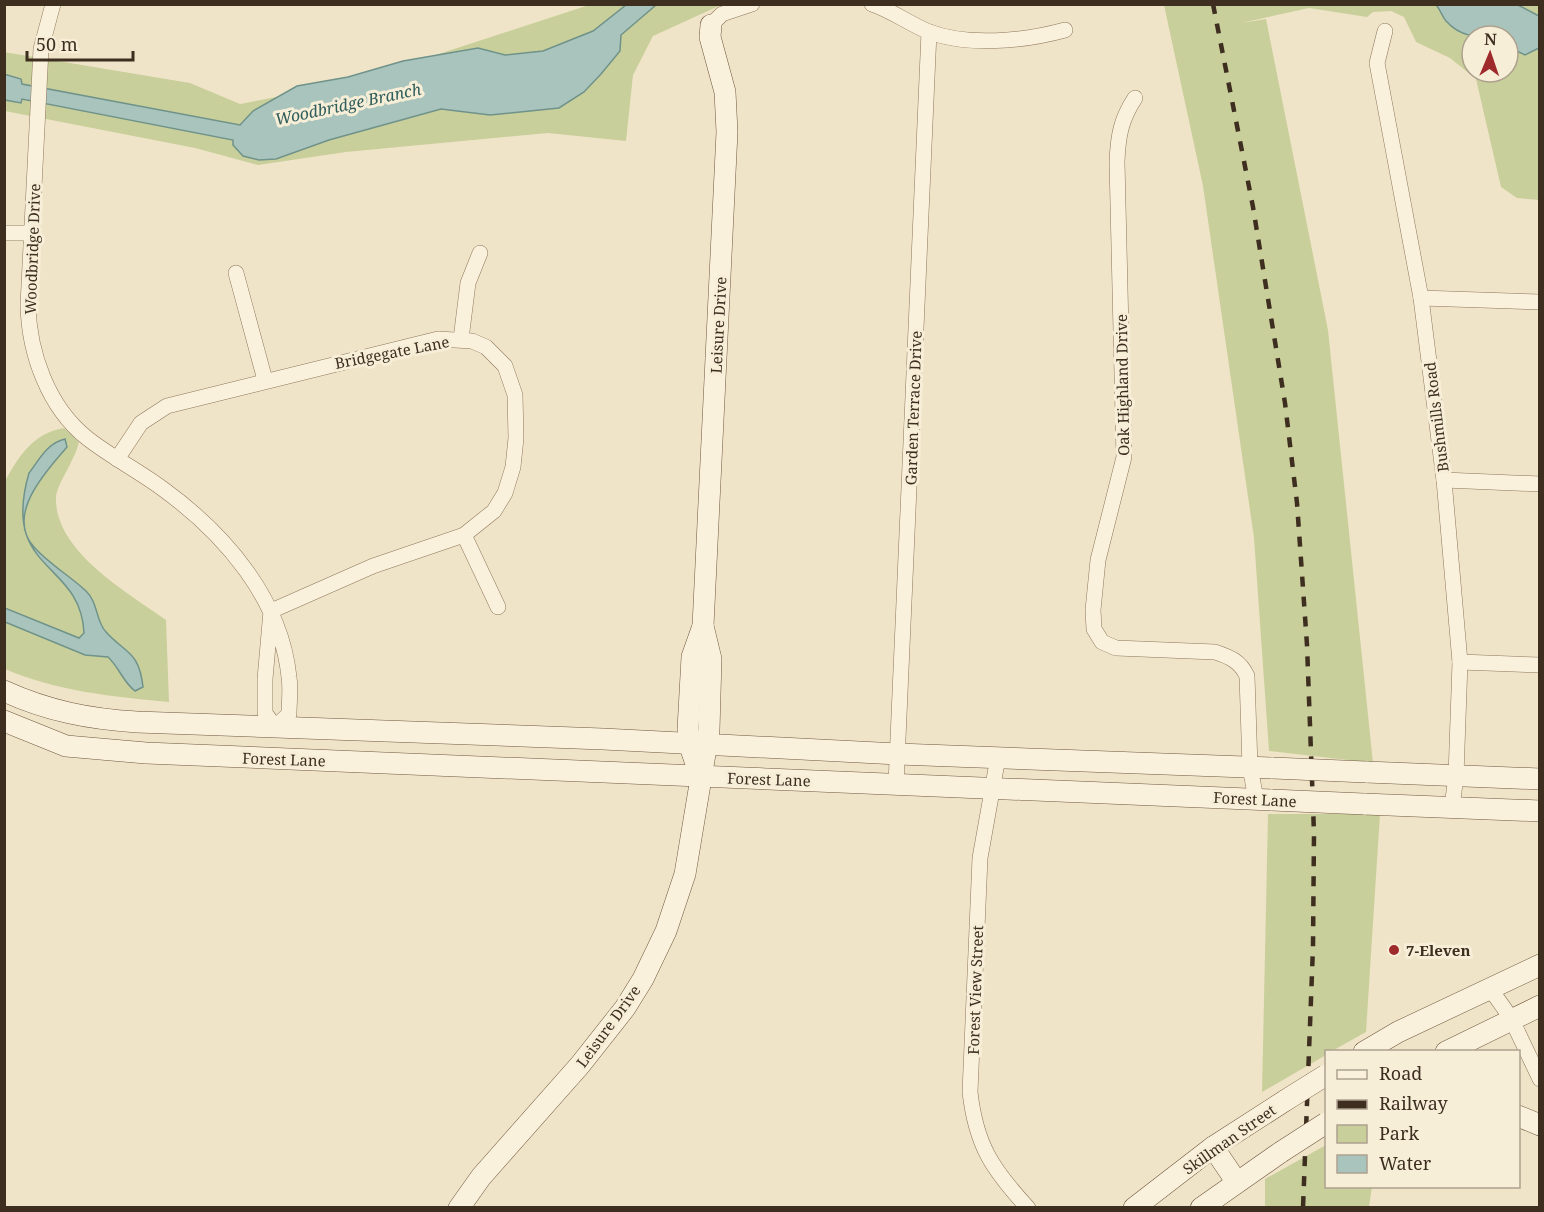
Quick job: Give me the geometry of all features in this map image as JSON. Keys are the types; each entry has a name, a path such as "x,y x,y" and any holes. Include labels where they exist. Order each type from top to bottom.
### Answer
{"main road":[{"name":"Leisure Drive","path":"459,1208 481,1177 606,1034 643,979 666,931 685,874 696,816 700,776 692,657 703,626 727,132 725,92 710,38 711,25"},
{"name":"Forest Lane","path":"4,691 37,706 100,720 1539,779"},
{"path":"4,705 19,711 37,706"},
{"name":"Forest Lane","path":"4,721 46,740 76,748 146,753 1539,811"},
{"path":"271,758 274,728"},
{"path":"1369,1050 1489,987 1539,965"},
{"path":"1450,1050 1539,1006"},
{"name":"Skillman Street","path":"1134,1208 1213,1147 1325,1076"},
{"path":"1520,1117 1539,1125"},
{"path":"1201,1208 1236,1181 1325,1124"},
{"path":"1213,1147 1236,1181"}],"street":[{"name":"Woodbridge Drive","path":"53,4 41,49 29,328 45,382 71,423 117,459 164,489 212,530 233,552 271,611 290,679 289,714 274,728"},
{"path":"711,25 722,14 752,4"},
{"path":"872,4 929,32 995,40 1032,39 1065,30"},
{"name":"Bushmills Road","path":"1385,31 1377,63 1421,297 1444,480 1460,662 1456,776 1452,807"},
{"name":"Garden Terrace Drive","path":"896,784 929,32"},
{"name":"Oak Highland Drive","path":"1135,98 1123,117 1117,150 1124,457 1095,577 1094,629 1102,642 1116,648 1215,652 1230,657 1242,665 1247,676 1250,767 1264,800"},
{"path":"4,233 32,233"},
{"path":"461,339 468,283 480,253"},
{"path":"236,273 265,380"},
{"path":"1421,297 1539,302"},
{"name":"Bridgegate Lane","path":"117,459 141,423 167,406 438,339 461,339 486,347 505,366 515,395 516,438 513,467 505,493 494,510 479,525 464,535 373,566 271,611"},
{"path":"1444,480 1539,484"},
{"path":"464,535 498,607"},
{"path":"271,611 265,713 274,728"},
{"path":"1460,662 1539,665"},
{"name":"Forest View Street","path":"998,757 980,858 970,1092 975,1130 983,1147 1007,1183 1028,1208"},
{"path":"1489,987 1511,1018 1539,1079"}],"green space":[{"path":"589,5 721,5 653,36 633,75 626,141 548,133 346,152 258,165 195,148 5,111 4,52 190,83 240,104 350,83"},
{"path":"1164,5 1539,5 1539,200 1517,198 1501,187 1477,84 1520,84 1520,24 1460,24 1460,66 1450,58 1416,42 1404,17 1391,11 1373,12 1367,17 1309,8 1241,23 1266,19 1328,330 1373,763 1269,751 1254,538 1203,186"},
{"path":"64,428 79,442 57,492 59,517 67,535 96,568 166,620 169,702 65,688 24,677 5,669 4,483 21,455 35,441"},
{"path":"1268,814 1380,814 1366,1032 1334,1050 1325,1050 1325,1056 1262,1092"},
{"path":"1325,1146 1325,1188 1372,1188 1369,1207 1265,1207 1265,1179"}],"water":[{"name":"Woodbridge Branch","path":"626,5 656,5 621,35 620,51 601,74 584,92 559,108 490,115 441,109 329,140 276,159 259,160 243,156 233,145 233,140 22,99 21,103 5,100 4,74 21,79 22,84 240,125 253,111 297,86 348,77 403,61 478,48 505,55 543,51 593,31"},
{"path":"1436,5 1518,5 1539,16 1539,48 1525,55 1520,53 1520,24 1460,24 1460,32 1446,21"},
{"path":"65,439 67,447 49,468 32,494 24,520 23,506 29,473 48,448"},
{"path":"28,538 40,553 90,596 103,628 135,660 143,687 135,691 108,657 85,655 5,622 5,608 79,638 84,633 80,609 70,591 44,563"}],"railway":[{"path":"1213,4 1253,207 1285,403 1297,503 1307,645 1314,833 1313,947 1303,1208"}],"place":[{"name":"7-Eleven","path":"1394,950"}]}
